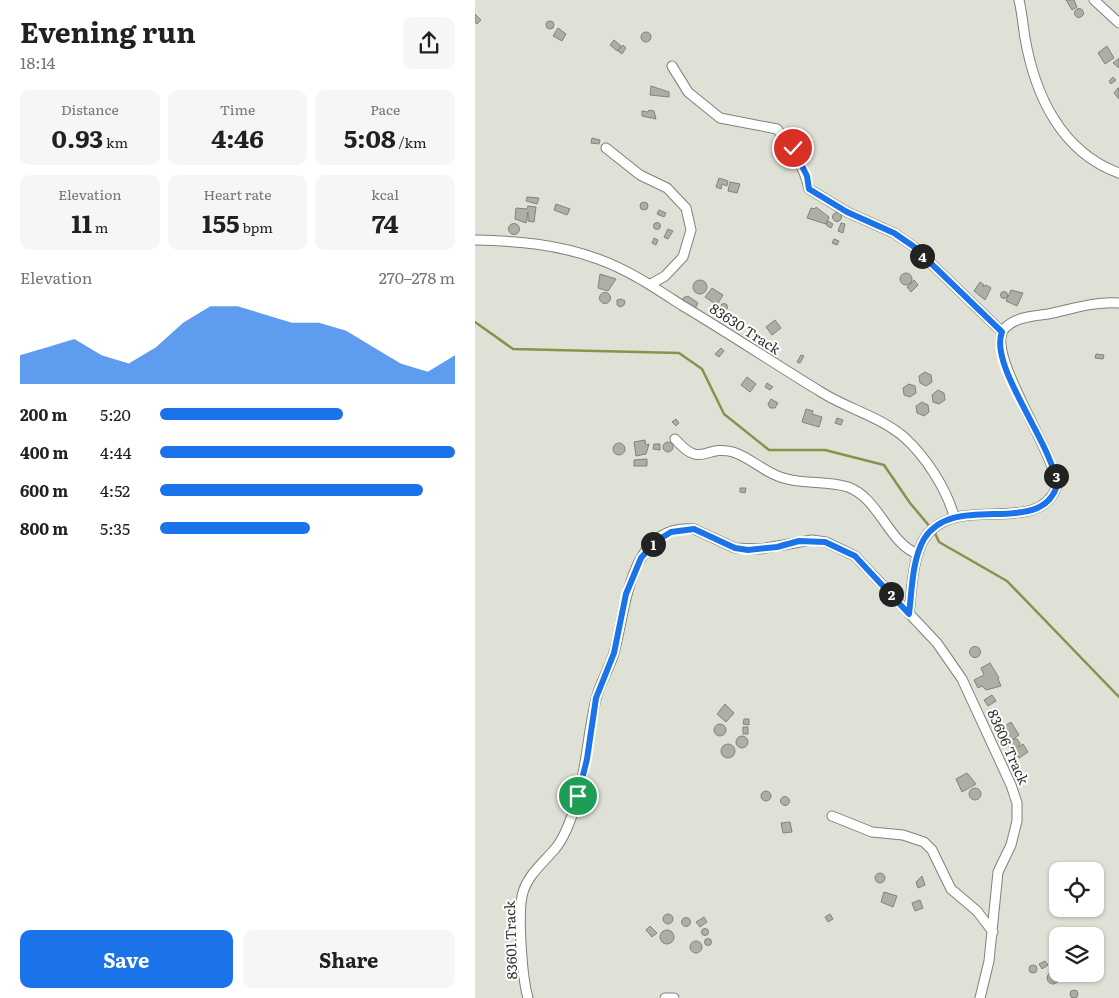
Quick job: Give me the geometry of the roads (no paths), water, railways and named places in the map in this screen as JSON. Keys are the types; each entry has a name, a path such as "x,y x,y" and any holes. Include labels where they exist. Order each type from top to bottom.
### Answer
{"street":[{"path":"1019,0 1031,61 1051,116 1061,132 1081,152 1108,169 1119,173"},
{"path":"1096,1 1119,23"},
{"path":"672,66 688,92 720,118 777,129 793,148 807,176 809,189 847,212 894,233 913,246 1002,332"},
{"path":"606,148 640,175 667,188 686,208 691,230 683,257 665,276 651,284"},
{"name":"83630 Track","path":"475,240 535,243 565,247 632,272 834,400 884,422 917,450 951,503 954,516"},
{"path":"909,614 918,554 923,540 933,529 954,516 1028,512 1047,503 1057,486 1050,459 1005,363 999,344 1002,332 1011,322 1023,318 1094,303 1119,303"},
{"path":"675,438 691,454 697,456 732,452 772,474 786,479 847,487 860,494 870,503 905,548 918,554"},
{"name":"83601 Track","path":"529,998 521,940 522,898 529,879 564,835 573,814 587,759 596,698 614,653 626,594 641,558 647,550 671,532 688,528 735,548 748,550 777,547 799,541 825,542 855,556 909,614"},
{"name":"83606 Track","path":"909,614 937,643 962,679 1011,785 1017,803 1015,832 998,872 989,961 980,998"},
{"path":"831,816 872,832 903,834 924,842 935,854 951,889 977,911 993,932"},
{"path":"665,998 674,998"}],"waterway":[{"path":"475,322 513,349 679,353 702,369 724,414 769,450 825,450 884,465 910,503 931,528"},
{"path":"935,533 939,542 1007,581 1119,697"}]}
